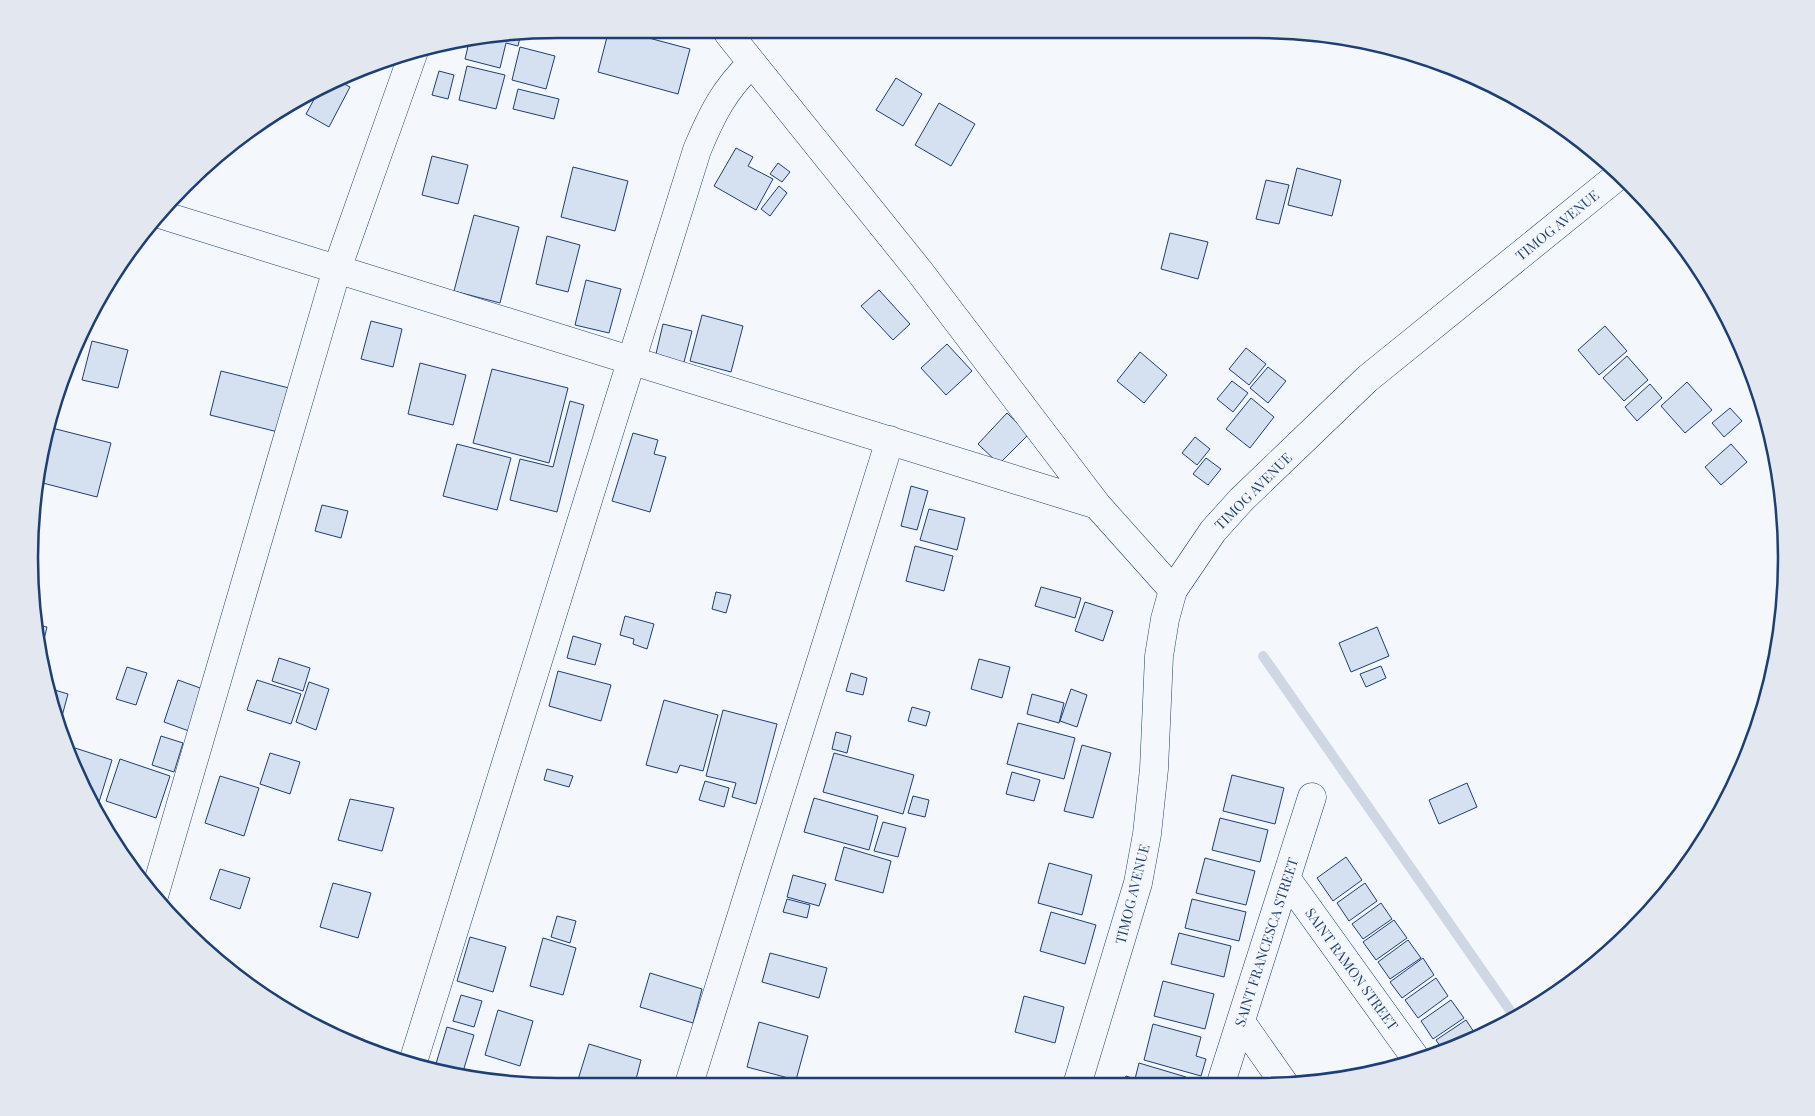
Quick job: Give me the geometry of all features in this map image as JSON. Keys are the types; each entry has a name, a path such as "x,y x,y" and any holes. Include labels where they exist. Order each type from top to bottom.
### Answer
{"street":[{"path":"732,38 920,272 1097,505 1173,590"},
{"path":"156,888 338,269 411,59"},
{"path":"414,1058 697,150 713,112 727,90 752,63"},
{"name":"TIMOG AVENUE","path":"1079,1078 1138,883 1147,834 1154,769 1160,656 1165,619 1173,590 1213,531 1241,500 1368,379 1614,179"},
{"path":"166,216 1097,505"},
{"path":"691,1078 890,440"},
{"name":"SAINT FRANCESCA STREET","path":"1223,1078 1312,797"},
{"name":"SAINT RAMON STREET","path":"1286,878 1413,1054"},
{"path":"1241,1022 1280,1077"}],"building":[{"path":"607,38 649,38 690,49 678,94 598,72"},
{"path":"520,39 518,46 506,43 500,68 465,59 468,46"},
{"path":"520,47 555,56 546,89 512,80"},
{"path":"467,66 505,75 496,109 459,100"},
{"path":"439,71 454,75 448,99 432,95"},
{"path":"896,78 922,94 903,126 876,110"},
{"path":"344,84 350,87 329,127 306,114 315,98"},
{"path":"518,89 559,99 554,119 513,109"},
{"path":"939,103 975,124 951,166 915,145"},
{"path":"736,148 753,157 748,166 773,179 756,210 714,186"},
{"path":"432,156 468,165 458,204 422,195"},
{"path":"778,163 790,172 782,182 770,174"},
{"path":"573,167 628,181 615,231 561,217"},
{"path":"1297,168 1341,180 1332,216 1288,205"},
{"path":"1266,180 1289,185 1279,224 1256,219"},
{"path":"779,186 787,193 770,216 761,209"},
{"path":"474,215 519,227 500,303 454,291"},
{"path":"1170,233 1208,242 1198,279 1161,269"},
{"path":"547,236 580,245 568,292 536,284"},
{"path":"586,280 621,289 609,333 575,325"},
{"path":"879,290 910,324 893,340 861,306"},
{"path":"702,315 743,326 731,372 690,361"},
{"path":"371,321 402,329 393,367 361,359"},
{"path":"663,324 692,331 683,366 655,358"},
{"path":"1605,326 1627,351 1599,375 1578,350"},
{"path":"92,341 128,350 118,388 82,380"},
{"path":"947,344 972,371 946,395 921,368"},
{"path":"1246,348 1266,364 1249,385 1229,369"},
{"path":"1140,352 1167,375 1144,403 1117,381"},
{"path":"1627,356 1648,380 1624,401 1603,378"},
{"path":"420,363 466,375 453,425 408,414"},
{"path":"1268,367 1286,381 1268,403 1250,388"},
{"path":"492,369 568,388 549,463 473,443"},
{"path":"221,371 289,388 278,432 210,415"},
{"path":"1232,381 1248,393 1233,412 1217,399"},
{"path":"1687,382 1712,410 1685,433 1661,406"},
{"path":"1650,384 1662,398 1637,421 1625,407"},
{"path":"1251,398 1274,417 1250,448 1226,429"},
{"path":"570,401 584,405 557,512 510,500 520,459 553,467"},
{"path":"1730,408 1742,421 1724,437 1712,423"},
{"path":"1007,413 1029,434 999,464 978,444"},
{"path":"54,428 111,443 97,497 43,483"},
{"path":"633,433 658,440 654,454 666,457 650,512 612,501"},
{"path":"1195,437 1210,449 1197,465 1182,453"},
{"path":"457,444 511,458 497,510 443,496"},
{"path":"1731,444 1747,462 1721,485 1705,467"},
{"path":"1206,458 1221,469 1208,485 1193,474"},
{"path":"911,486 928,491 917,530 901,526"},
{"path":"322,505 348,511 341,538 315,531"},
{"path":"929,509 965,518 957,550 920,540"},
{"path":"915,546 953,556 944,591 906,581"},
{"path":"1041,587 1081,598 1075,618 1035,606"},
{"path":"716,592 731,595 726,613 712,609"},
{"path":"1085,602 1113,611 1103,641 1075,631"},
{"path":"625,616 654,624 647,649 633,644 634,639 620,635"},
{"path":"42,626 47,627 44,639"},
{"path":"1377,627 1389,656 1351,672 1339,643"},
{"path":"573,636 601,644 595,665 567,658"},
{"path":"279,658 310,668 303,691 272,681"},
{"path":"979,659 1010,667 1002,698 971,689"},
{"path":"1381,666 1386,678 1366,687 1360,674"},
{"path":"127,667 147,673 136,705 116,699"},
{"path":"558,671 611,685 601,721 549,706"},
{"path":"851,673 867,678 863,695 846,691"},
{"path":"178,680 203,689 189,731 164,722"},
{"path":"257,680 301,694 291,724 247,710"},
{"path":"309,682 329,689 316,730 296,722"},
{"path":"1071,689 1087,695 1077,727 1060,721"},
{"path":"54,690 68,694 62,716"},
{"path":"1032,694 1064,703 1059,723 1027,714"},
{"path":"664,700 718,715 703,771 680,765 677,773 646,765"},
{"path":"912,707 930,712 926,726 908,721"},
{"path":"723,710 777,724 756,804 732,797 736,783 706,776"},
{"path":"1018,723 1075,738 1064,779 1007,764"},
{"path":"836,732 851,736 847,753 832,749"},
{"path":"161,736 183,743 174,772 152,765"},
{"path":"1082,745 1111,753 1093,818 1064,811"},
{"path":"73,747 112,760 99,802 91,788"},
{"path":"270,753 300,762 290,794 260,784"},
{"path":"834,753 914,775 903,814 823,792"},
{"path":"120,759 170,776 156,818 106,801"},
{"path":"547,769 573,776 569,787 544,780"},
{"path":"1012,772 1040,780 1034,801 1006,794"},
{"path":"1232,775 1284,788 1275,824 1223,811"},
{"path":"220,776 259,788 244,836 205,823"},
{"path":"705,781 729,788 724,807 699,800"},
{"path":"1467,783 1477,807 1439,824 1429,800"},
{"path":"913,796 929,800 925,817 908,813"},
{"path":"814,798 878,816 869,850 804,832"},
{"path":"350,799 394,808 382,851 338,840"},
{"path":"1220,818 1268,830 1260,862 1212,850"},
{"path":"883,822 906,828 898,857 874,851"},
{"path":"844,847 891,861 883,893 835,880"},
{"path":"1346,857 1362,880 1333,901 1317,878"},
{"path":"1205,858 1255,871 1246,905 1196,893"},
{"path":"1049,863 1092,875 1082,915 1038,903"},
{"path":"220,869 250,878 240,909 210,899"},
{"path":"793,875 826,884 819,906 787,897"},
{"path":"333,883 371,893 358,938 320,927"},
{"path":"1365,883 1377,901 1349,921 1337,903"},
{"path":"787,899 810,905 807,918 783,912"},
{"path":"1192,899 1246,912 1239,941 1185,928"},
{"path":"1381,903 1392,919 1363,939 1352,924"},
{"path":"1051,912 1096,925 1085,964 1040,951"},
{"path":"557,916 576,921 570,943 551,937"},
{"path":"1394,920 1407,938 1376,960 1363,942"},
{"path":"1179,933 1231,946 1224,977 1171,964"},
{"path":"470,937 506,947 493,992 457,981"},
{"path":"543,938 576,948 563,995 530,986"},
{"path":"1408,940 1421,958 1390,979 1378,962"},
{"path":"770,953 827,968 819,998 762,982"},
{"path":"1423,958 1434,975 1402,998 1390,982"},
{"path":"650,973 702,989 693,1023 640,1007"},
{"path":"1436,978 1448,996 1418,1018 1405,1000"},
{"path":"1163,981 1214,994 1205,1029 1154,1016"},
{"path":"461,995 482,1001 474,1027 453,1021"},
{"path":"1024,996 1064,1007 1055,1043 1015,1032"},
{"path":"1451,1000 1464,1018 1433,1039 1421,1021"},
{"path":"498,1010 533,1021 520,1066 485,1055"},
{"path":"1466,1020 1473,1031 1439,1045 1436,1040"},
{"path":"759,1022 808,1036 797,1078 788,1078 747,1067"},
{"path":"1153,1024 1201,1037 1196,1056 1206,1059 1201,1076 1144,1060"},
{"path":"447,1027 474,1035 464,1069 436,1064"},
{"path":"589,1044 641,1060 636,1078 579,1078"},
{"path":"1139,1063 1186,1077 1186,1078 1135,1078"}],"waterway":[{"path":"1263,656 1511,1012"}]}
